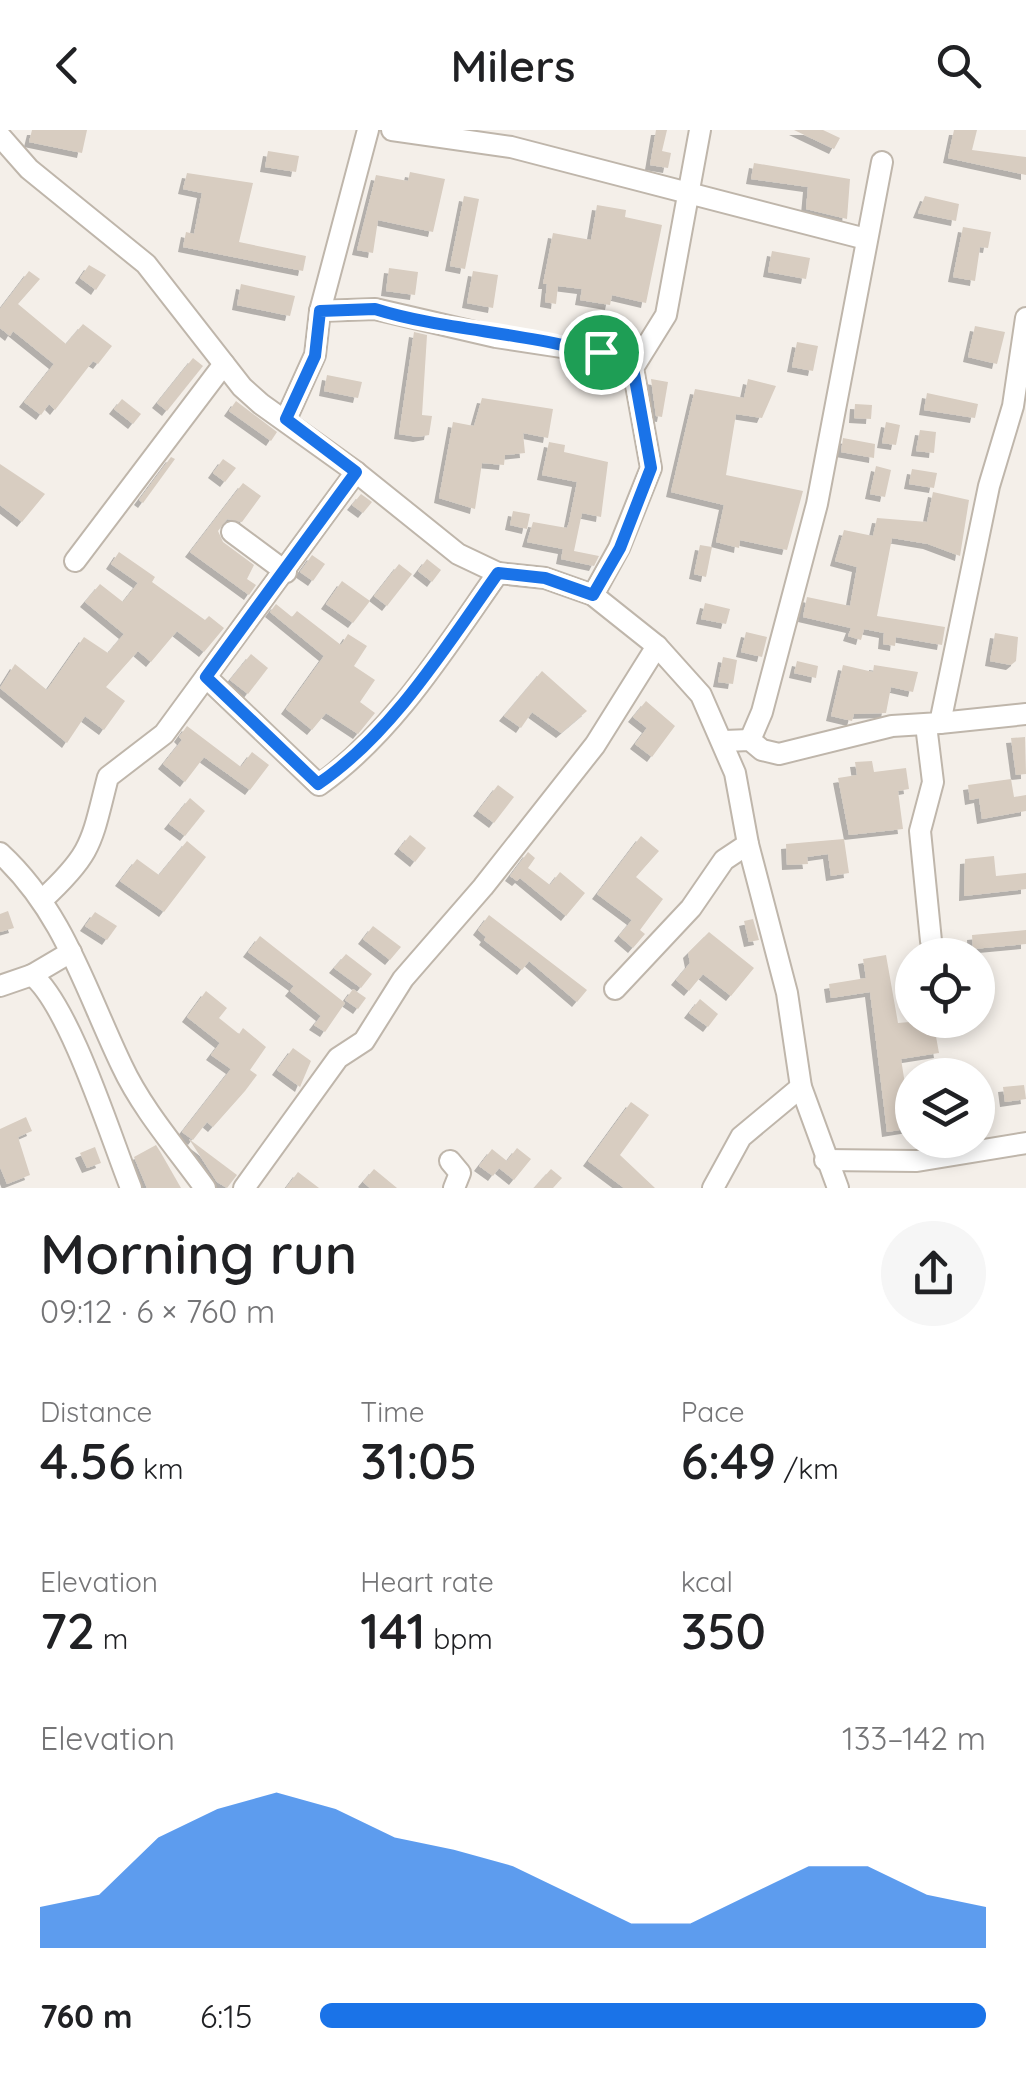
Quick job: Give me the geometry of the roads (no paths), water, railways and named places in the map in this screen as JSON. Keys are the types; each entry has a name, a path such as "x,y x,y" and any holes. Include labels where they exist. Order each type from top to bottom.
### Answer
{"street":[{"path":"286,419 315,356 320,311 368,130"},
{"path":"392,130 512,147 866,239"},
{"path":"593,595 620,548 651,468 633,368 666,315 700,130"},
{"path":"0,136 28,169 146,264 242,387 458,554 498,573 545,578 593,595 657,646 700,695 724,740 743,804 748,844 788,994 801,1086 838,1188"},
{"path":"750,740 762,712 817,504 882,162"},
{"path":"320,311 375,309 496,337 601,352 633,368"},
{"path":"931,938 920,831 934,782 933,724 989,486 1019,406 1026,318"},
{"path":"75,561 224,364"},
{"path":"42,900 70,874 94,842 108,776 164,734 356,472"},
{"path":"232,532 286,572"},
{"path":"206,677 318,784 337,772 426,678 450,635 498,573"},
{"path":"244,1188 338,1058 364,1041 402,979 483,887 595,745 657,646"},
{"path":"724,740 750,740 762,750 779,754 892,726 1026,714"},
{"path":"615,988 691,908 724,860 748,844"},
{"path":"0,852 31,881 66,934 122,1068 204,1188"},
{"path":"0,986 32,975 71,952"},
{"path":"32,975 62,1017 132,1188"},
{"path":"714,1188 741,1137 801,1086"},
{"path":"825,1160 917,1161 1026,1143"},
{"path":"450,1161 460,1174 454,1188"}]}
